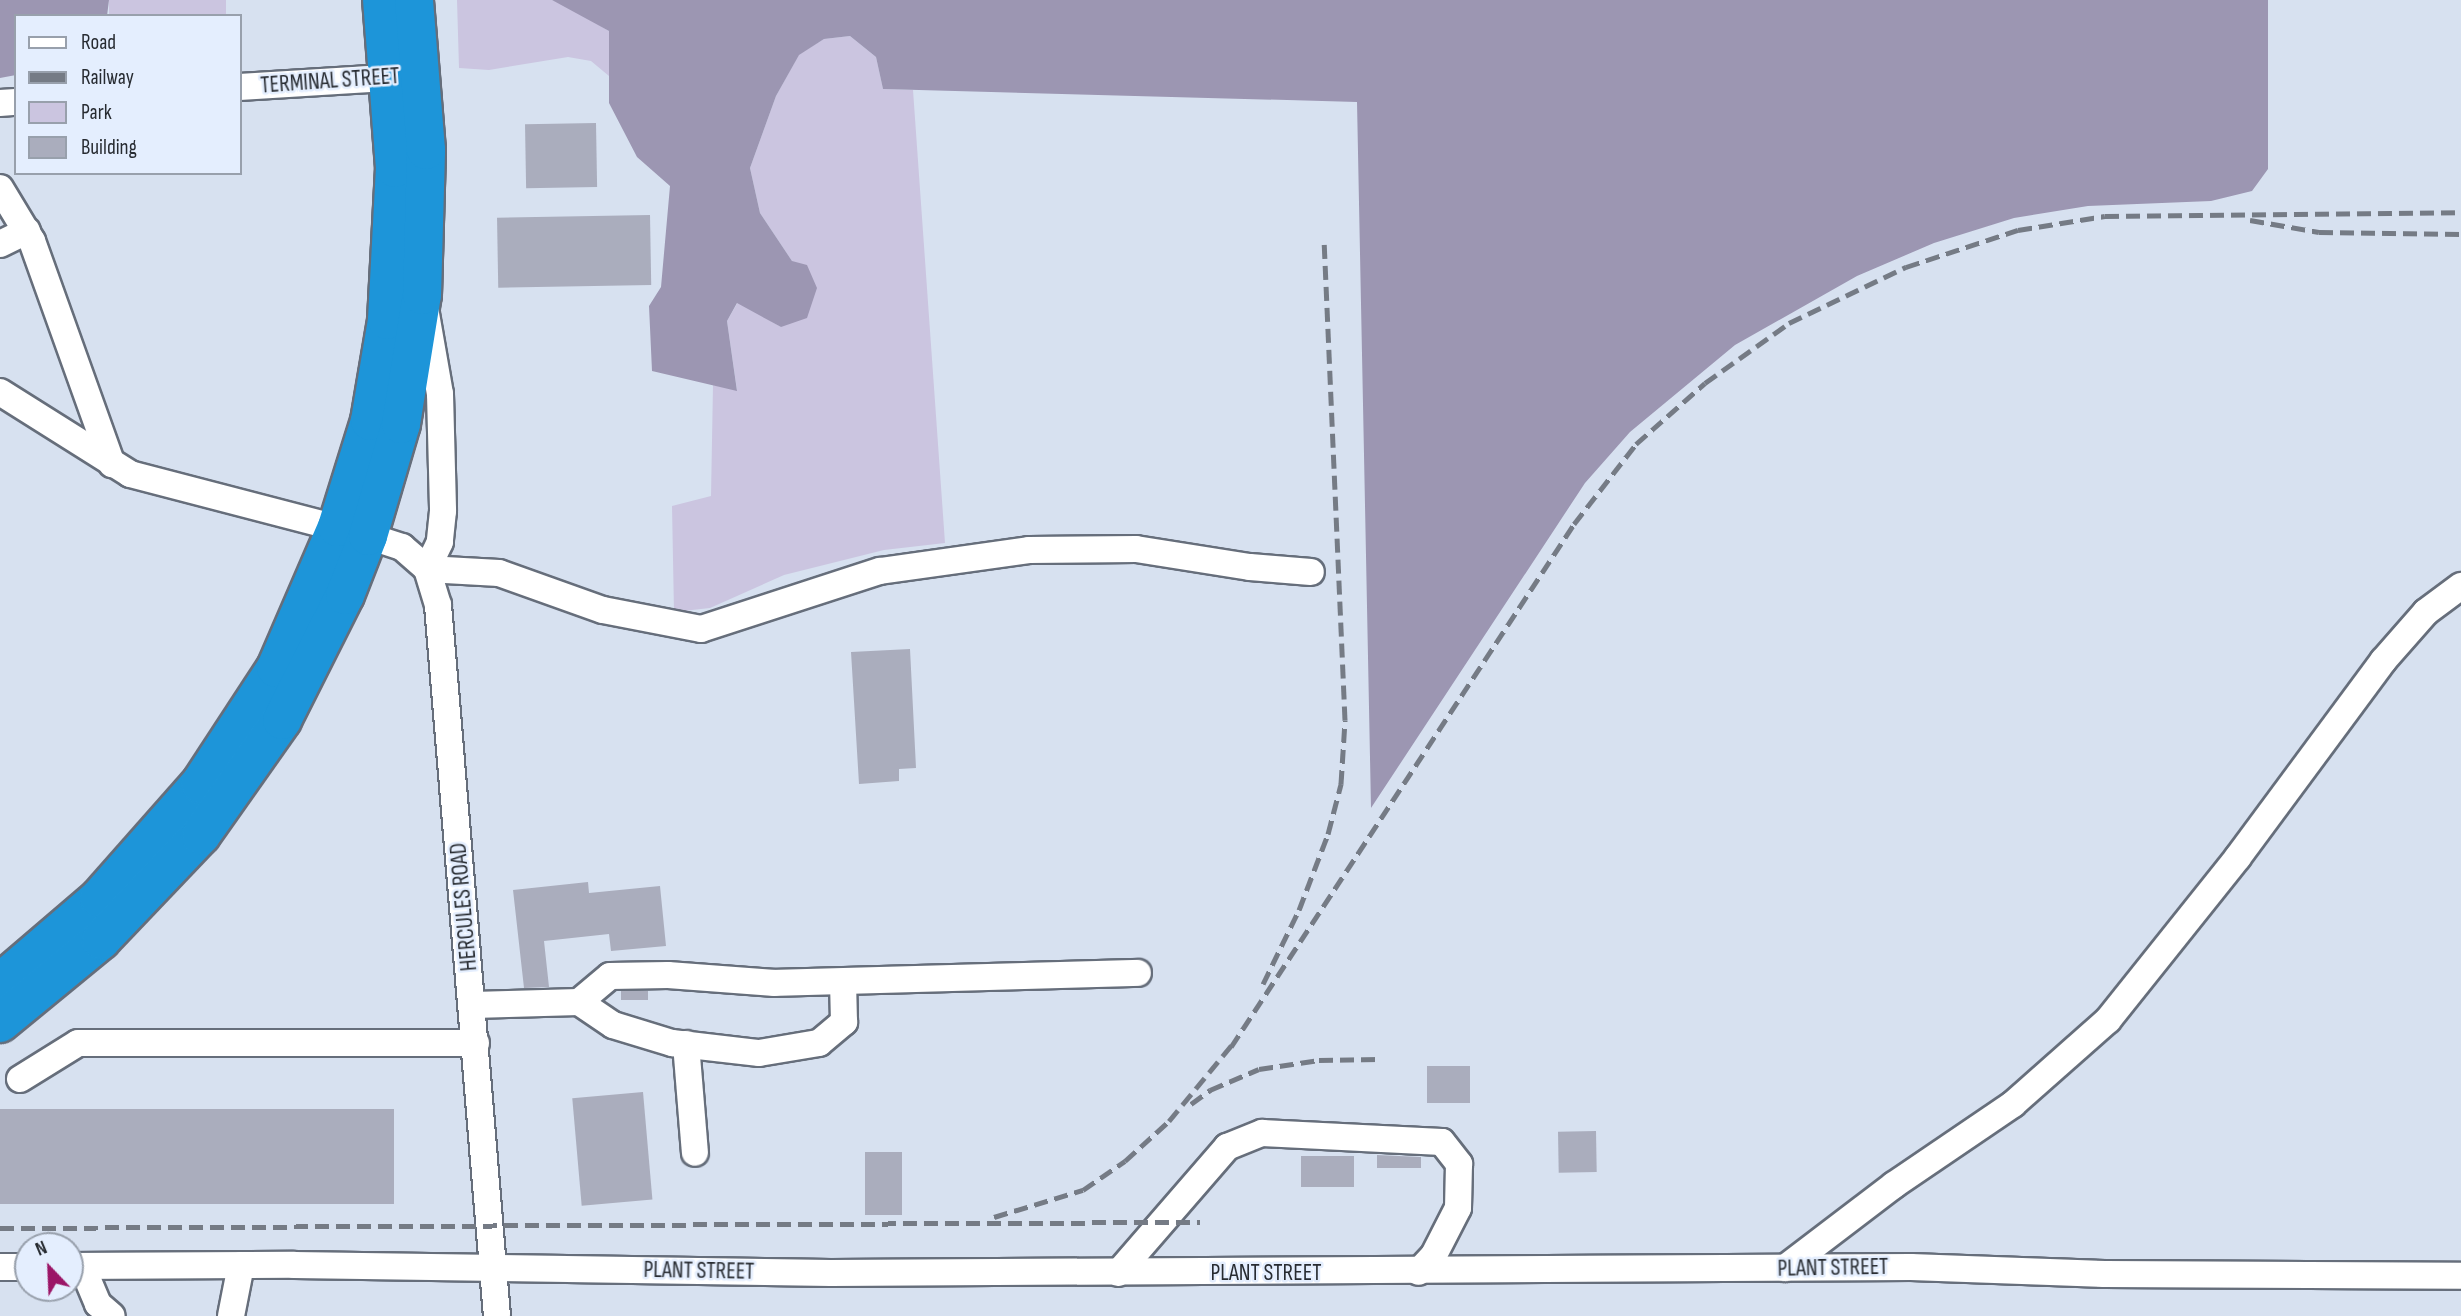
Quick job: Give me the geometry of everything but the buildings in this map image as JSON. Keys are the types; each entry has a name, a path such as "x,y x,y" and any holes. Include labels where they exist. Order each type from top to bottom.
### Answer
{"highway":[{"path":"0,983 99,898 200,784 276,668 353,531 401,425 422,295 426,217 404,76 382,0"},
{"path":"0,1023 61,976 139,903 240,784 312,665 353,531 387,320 394,168 414,0"}],"street":[{"name":"TERMINAL STREET","path":"242,87 404,76"},
{"path":"0,188 27,231 112,464"},
{"path":"0,244 27,231"},
{"path":"422,295 440,394 443,497 440,542 427,569"},
{"path":"0,392 112,464 161,484 353,531 402,547 427,569 499,573 603,610 701,629 880,571 1029,550 1136,549 1250,567 1311,572"},
{"name":"HERCULES ROAD","path":"427,569 438,605 497,1316"},
{"path":"1785,1268 1894,1185 2013,1104 2108,1020 2238,857 2383,662 2426,612 2461,586"},
{"path":"579,1002 610,976 844,982 1138,973"},
{"path":"473,1005 579,1002 614,1025 685,1044 759,1053 819,1043 844,1022 844,982"},
{"path":"20,1079 78,1043 476,1043"},
{"path":"685,1044 695,1153"},
{"path":"1118,1273 1227,1147 1262,1133 1442,1142 1459,1164 1458,1208 1440,1247 1418,1272"},
{"path":"231,1316 241,1265"},
{"name":"PLANT STREET","path":"84,1266 1118,1273 1785,1268 2461,1276"},
{"path":"84,1280 98,1304 112,1316"}],"green space":[{"path":"109,0 226,0 226,14 109,14"},
{"path":"457,0 552,0 565,5 609,31 609,76 591,61 568,57 489,70 459,68"},
{"path":"850,36 876,57 883,89 913,90 945,543 884,550 784,575 710,608 674,612 672,506 711,496 713,385 737,390 727,321 738,302 781,327 792,261 760,213 750,168 776,96 799,54 824,39"}],"shaded area":[{"path":"0,0 109,0 107,14 14,14 14,75 0,78"},
{"path":"552,0 2268,0 2268,169 2252,191 2211,201 2088,206 2014,218 1934,243 1857,276 1735,345 1630,432 1585,483 1371,808 1357,102 883,89 876,57 850,36 824,39 799,55 776,96 750,168 760,213 792,261 807,265 817,288 807,318 781,327 737,303 727,321 737,391 652,371 649,306 661,287 670,186 637,157 609,103 609,31"}],"railway":[{"path":"1231,1047 1574,524 1636,444 1705,383 1789,323 1906,267 2018,230 2105,216 2461,212"},
{"path":"2250,220 2319,232 2461,234"},
{"path":"1263,984 1299,910 1328,834 1341,784 1345,720 1324,240"},
{"path":"994,1217 1083,1190 1125,1161 1169,1121 1235,1041"},
{"path":"1191,1104 1210,1090 1259,1069 1319,1060 1379,1059"},
{"path":"0,1228 1200,1222"}]}
